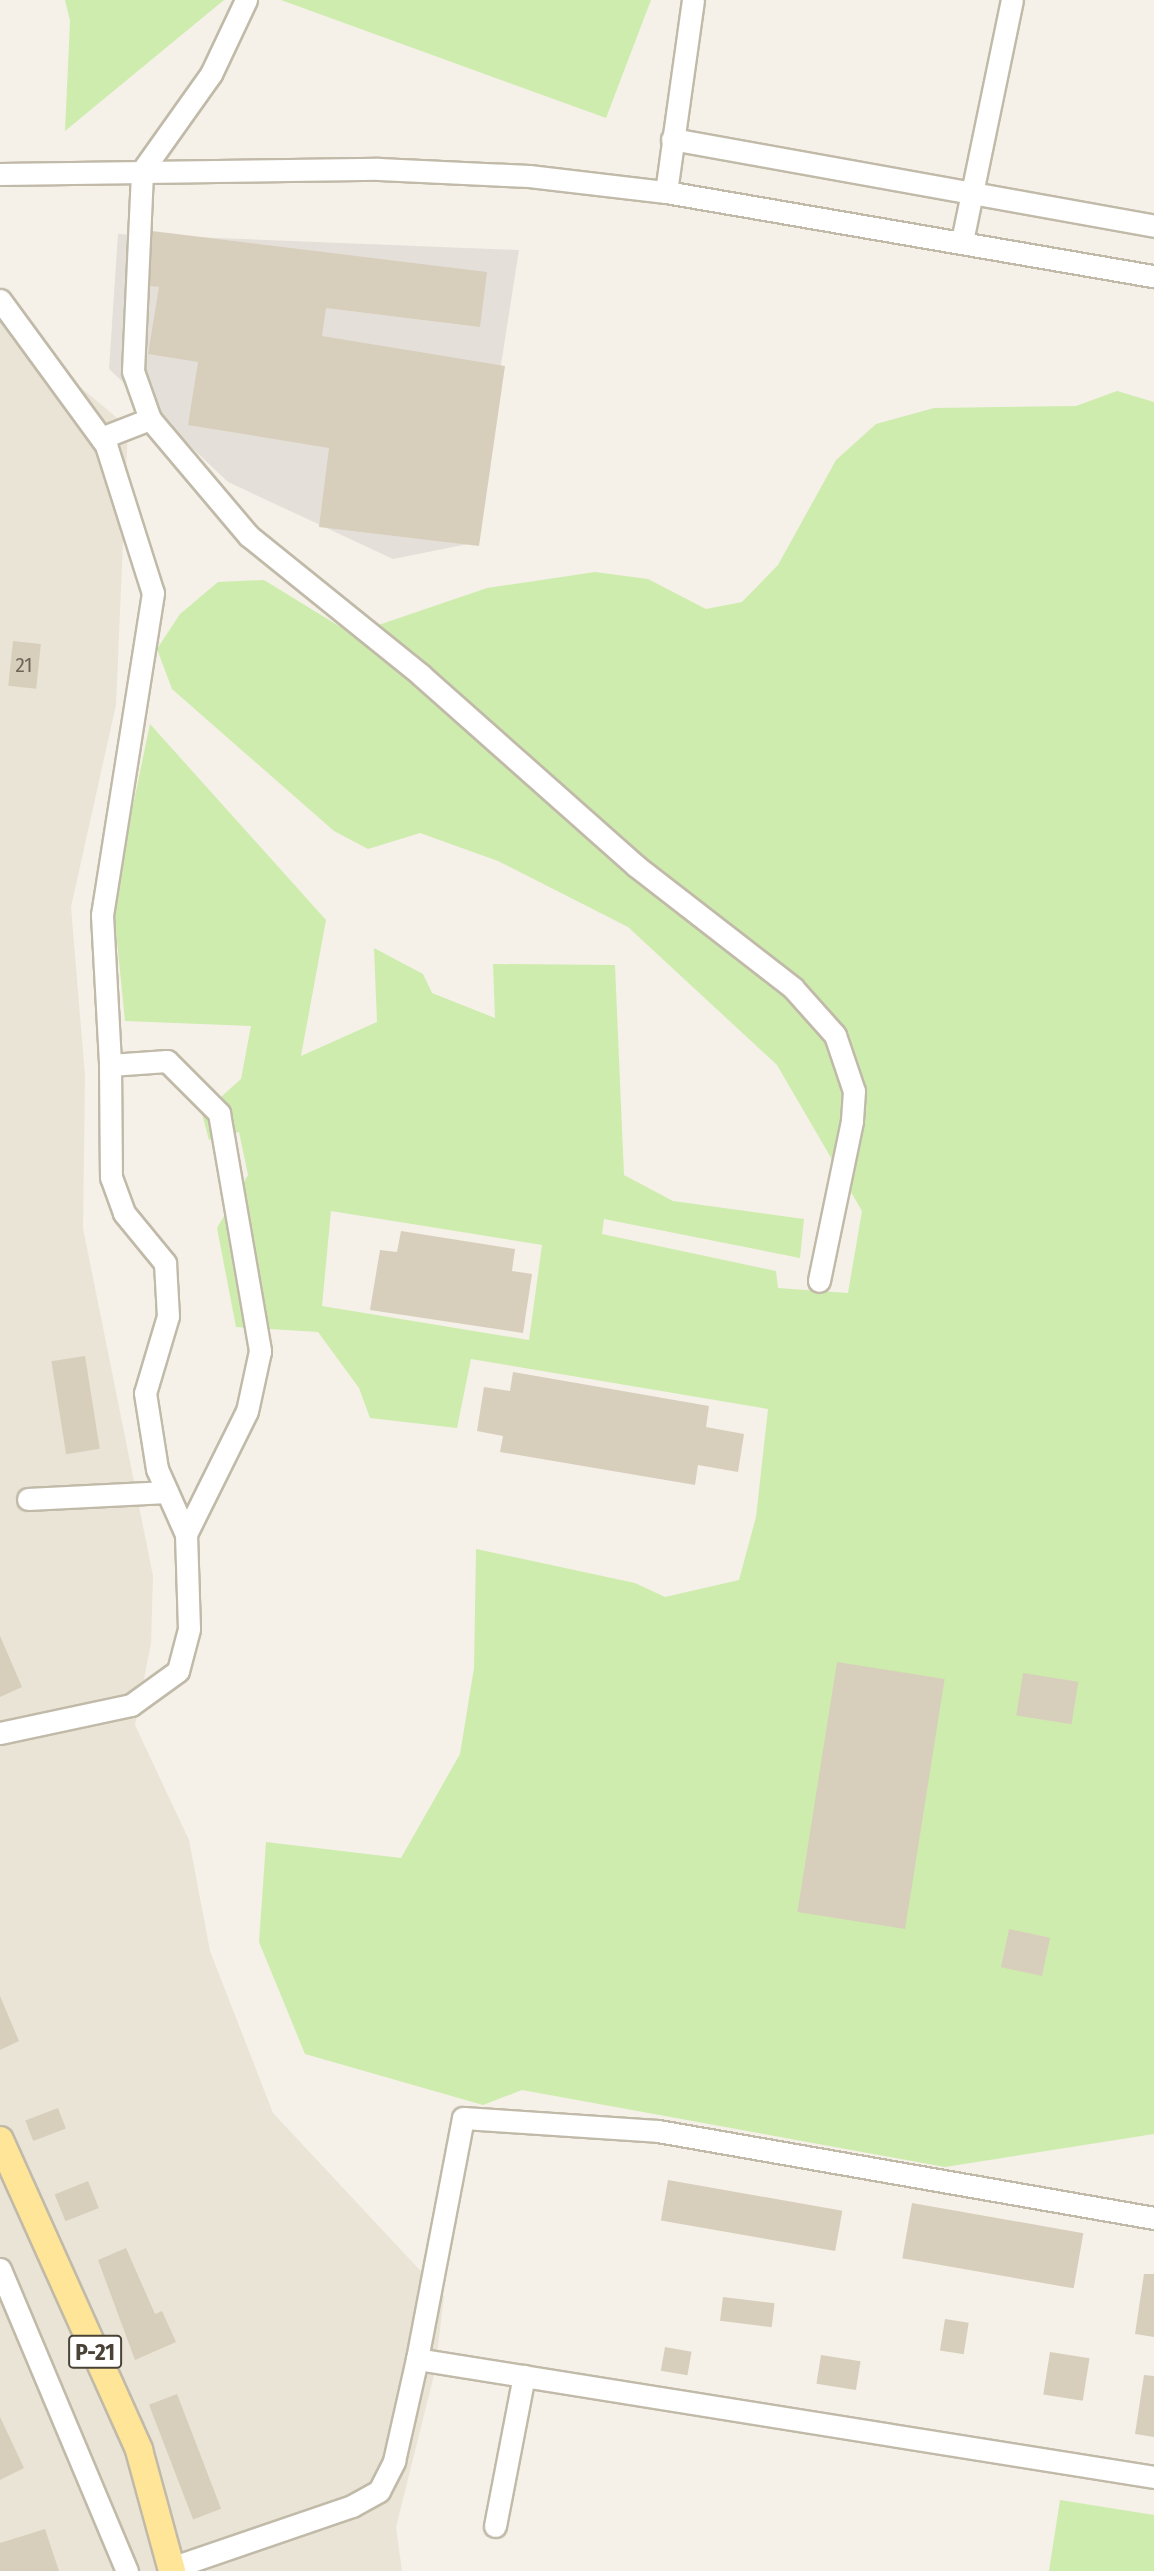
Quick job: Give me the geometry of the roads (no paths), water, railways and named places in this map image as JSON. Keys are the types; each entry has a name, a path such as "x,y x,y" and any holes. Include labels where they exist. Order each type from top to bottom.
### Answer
{"main road":[{"name":"Р-21","path":"0,2140 139,2450 172,2570"}],"street":[{"path":"246,0 211,74 142,171 133,371 150,419 249,536 421,675 636,866 793,988 835,1035 854,1091 852,1121 819,1281"},
{"path":"666,192 693,0"},
{"path":"962,241 969,192 1012,0"},
{"path":"673,139 1154,226"},
{"path":"0,174 379,169 529,176 666,192 1154,276"},
{"path":"0,300 101,438 153,593 102,915 114,1188 124,1213 165,1263 168,1316 145,1393 157,1469 186,1534 189,1629 178,1671 131,1705 0,1733"},
{"path":"101,438 150,419"},
{"path":"110,1065 167,1061 219,1114 260,1351 247,1411 186,1534"},
{"path":"28,1499 167,1492"},
{"path":"172,2570 352,2506 379,2491 394,2460 417,2359 463,2118 658,2131 1154,2218"},
{"path":"0,2269 127,2571"},
{"path":"417,2359 1154,2477"},
{"path":"495,2526 524,2376"}]}
